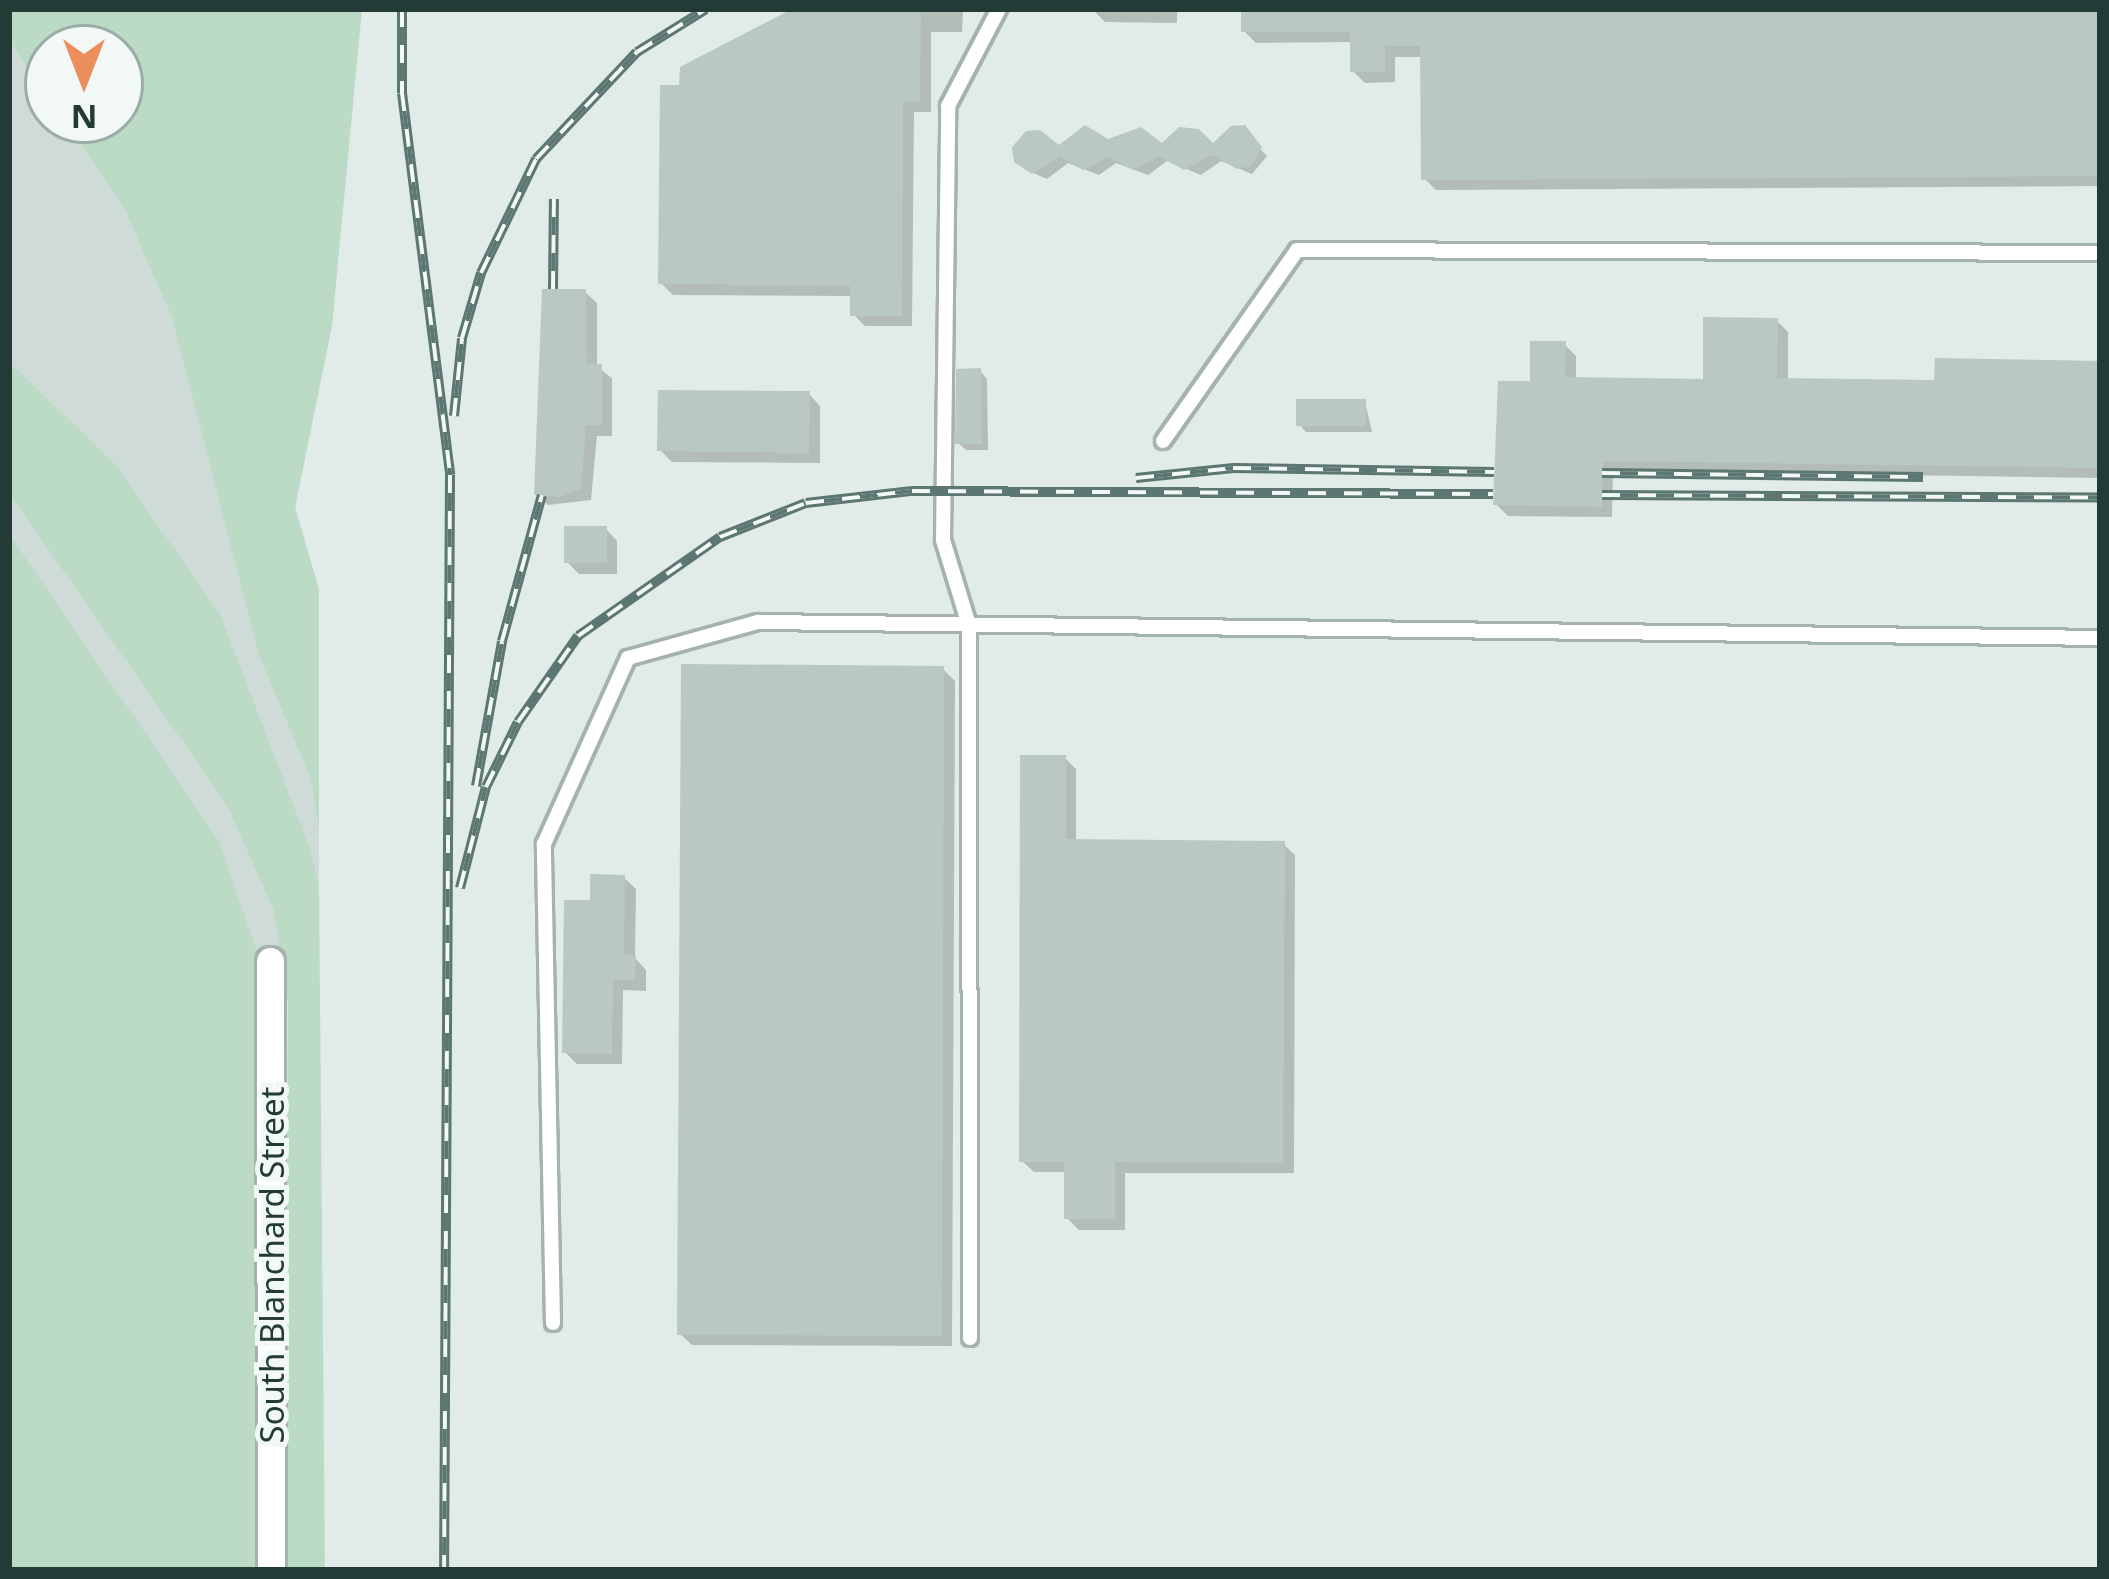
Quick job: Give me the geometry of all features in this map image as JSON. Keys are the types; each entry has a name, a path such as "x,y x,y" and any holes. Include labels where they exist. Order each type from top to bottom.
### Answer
{"street":[{"name":"South Blanchard Street","path":"270,961 272,1570"}],"lane":[{"path":"970,1338 969,625 943,540 948,106 999,9"},
{"path":"1163,441 1297,250 2100,254"},
{"path":"553,1323 544,844 628,658 758,622 2100,638"}],"shaded area":[{"path":"9,9 24,24 24,144 111,144 268,411 319,590 319,998 235,1005 9,978"}],"green space":[{"path":"9,9 362,9 332,326 295,508 319,590 319,829 311,779 259,655 172,317 123,205 81,144 144,144 144,24 24,24 24,62 9,40"},
{"path":"9,362 114,463 220,614 310,849 319,886 325,1570 284,1570 288,1001 274,911 227,805 9,493"},
{"path":"9,534 219,841 258,955 260,1570 9,1570"}],"building":[{"path":"792,9 921,9 920,102 903,101 902,316 850,316 850,286 658,284 660,85 679,85 680,67"},
{"path":"1241,9 2100,9 2100,176 1421,180 1420,46 1385,46 1385,72 1350,72 1350,32 1241,32"},
{"path":"1085,125 1108,139 1141,127 1162,143 1179,127 1199,129 1213,143 1231,126 1245,125 1262,147 1251,166 1237,169 1212,155 1184,170 1159,156 1133,170 1108,157 1083,170 1060,157 1032,174 1014,162 1012,147 1026,131 1040,130 1059,145"},
{"path":"542,289 586,289 587,364 602,364 602,425 586,425 581,489 560,497 534,495"},
{"path":"1703,317 1778,318 1777,378 1934,380 1935,358 2100,361 2100,468 1603,461 1602,507 1493,505 1498,381 1530,381 1530,341 1566,341 1565,377 1703,379"},
{"path":"981,368 982,444 955,444 956,369"},
{"path":"658,390 810,391 809,453 657,451"},
{"path":"1296,399 1366,399 1366,426 1296,426"},
{"path":"564,526 607,526 607,563 564,563"},
{"path":"681,664 944,666 942,1336 677,1335"},
{"path":"1020,755 1066,755 1066,839 1285,841 1283,1163 1115,1162 1115,1219 1064,1219 1064,1162 1019,1162"},
{"path":"590,874 625,875 624,955 636,955 635,980 613,980 612,1054 562,1053 564,900 590,900"}],"railway":[{"path":"402,9 402,93 450,475 444,1570"},
{"path":"454,416 462,338 481,273 536,159 637,52 706,9"},
{"path":"553,289 554,199"},
{"path":"1136,478 1233,468 1494,472"},
{"path":"1602,473 1923,477"},
{"path":"460,888 486,787 518,722 578,636 720,537 806,503 912,491 1493,494"},
{"path":"476,786 502,641 542,495"},
{"path":"1602,495 2100,498"}]}
